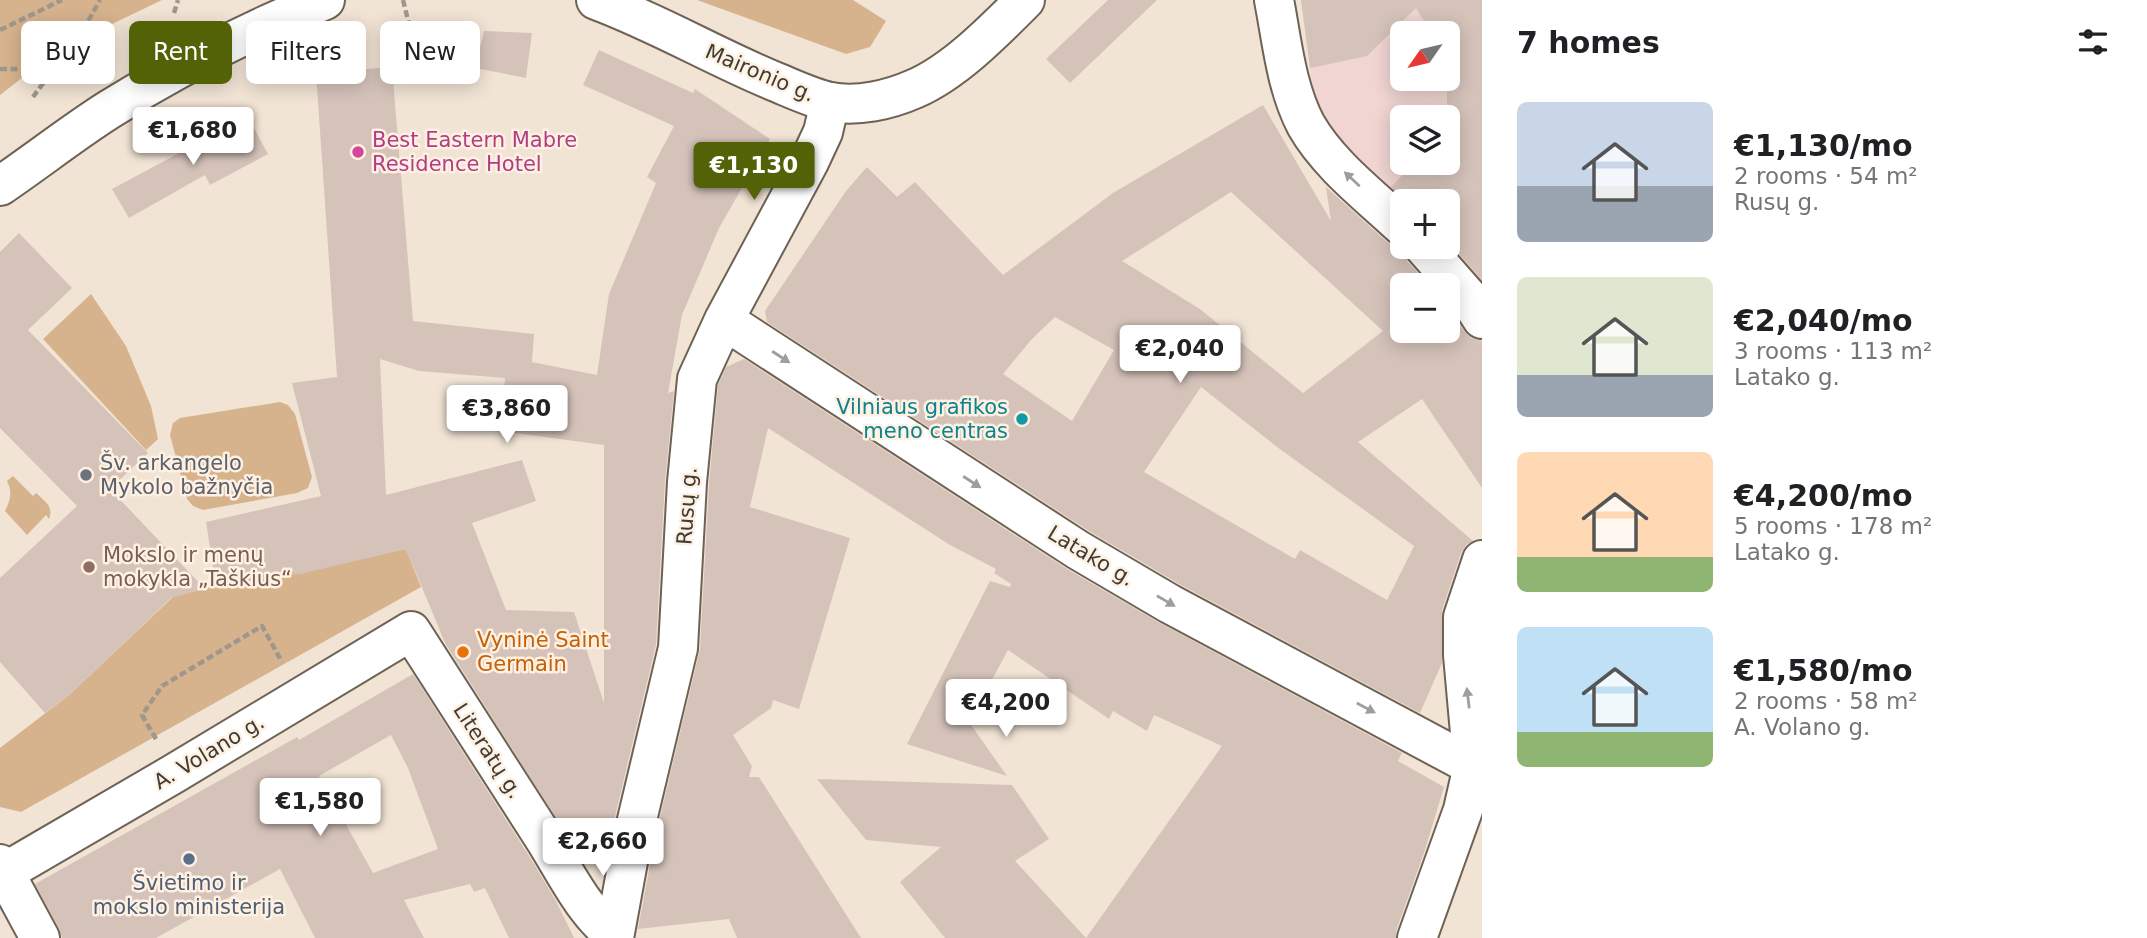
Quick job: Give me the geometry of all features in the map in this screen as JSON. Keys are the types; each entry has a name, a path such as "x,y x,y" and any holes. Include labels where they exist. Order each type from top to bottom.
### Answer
{"street":[{"path":"0,186 98,117 162,77 252,31 323,0"},
{"name":"Maironio g.","path":"596,0 761,76 830,102 859,103 887,99 924,84 968,53 1025,0"},
{"path":"1275,0 1294,96 1306,123 1320,146 1339,167 1390,215"},
{"name":"Rusų g.","path":"614,937 631,845 678,648 687,482 697,379 724,320 806,168 823,132 830,102"},
{"path":"1434,259 1482,319"},
{"name":"Latako g.","path":"724,320 1077,550 1170,604 1473,766"},
{"path":"1417,938 1463,810 1473,766 1463,656 1463,617 1482,560"},
{"name":"Literatų g.","path":"411,631 579,896 600,925 614,937"},
{"name":"A. Volano g.","path":"3,868 175,773 411,631"},
{"path":"3,868 40,938"}],"path":[{"path":"0,30 62,0"},
{"path":"88,21 100,0"},
{"path":"174,13 178,0"},
{"path":"403,0 408,21"},
{"path":"0,69 21,69"},
{"path":"33,97 43,84"},
{"path":"175,773 142,715 162,686 262,626 301,696"}],"shaded area":[{"path":"0,0 162,0 115,23 21,21 21,79 0,95"},
{"path":"697,0 853,0 886,21 870,47 846,54"},
{"path":"1301,0 1482,0 1482,305 1454,259 1460,259 1460,189 1390,190 1337,142 1315,106"},
{"path":"91,294 126,346 151,406 158,439 146,450 43,339"},
{"path":"280,402 288,405 295,414 312,477 308,488 297,493 203,510 193,506 187,499 170,435 173,423 180,418"},
{"path":"13,476 33,496 36,493 43,499 50,511 49,519 46,515 27,535 5,511 10,496 7,481"},
{"path":"406,549 421,587 21,812 0,807 0,748 69,695 175,595 254,575"}],"building":[{"path":"1108,0 1157,0 1070,83 1046,59"},
{"path":"1301,0 1482,0 1482,280 1460,255 1460,189 1391,187 1402,175 1460,175 1460,105 1447,105 1447,91 1460,91 1460,21 1424,21 1416,8 1403,21 1390,21 1390,33 1367,56 1310,68"},
{"path":"484,31 532,33 526,78 480,69 480,47"},
{"path":"599,50 693,93 695,89 770,139 719,228 682,315 668,393 674,391 665,481 656,645 612,829 582,859 445,643 406,549 300,574 254,575 216,586 206,522 321,496 292,383 337,377 317,84 366,84 366,69 380,68 380,84 393,84 413,321 534,334 532,362 597,375 609,294 656,183 647,177 674,126 583,85","holes":["380,359 419,371 505,378 501,431 604,445 604,703 574,612 506,610 472,523 536,501 522,460 386,495"]},
{"path":"1263,105 1331,221 1326,187 1390,244 1390,259 1406,259 1418,273 1390,273 1390,343 1460,343 1460,325 1471,338 1482,341 1482,488 1422,399 1358,442 1473,541 1467,544 1461,553 1442,610 1442,663 1420,713 1181,585 1089,531 767,322 765,311 846,191 867,167 897,197 915,182 1003,275 1113,193","holes":["1231,192 1383,331 1303,393 1200,309 1122,261","1055,317 1114,350 1072,421 1003,374 1031,340","1201,387 1277,447 1414,546 1387,600 1300,550 1295,559 1144,472"]},
{"path":"249,119 268,154 210,185 205,175 129,218 112,189 239,121 241,123"},
{"name":"Šv. arkangelo Mykolo bažnyčia","path":"19,233 72,288 28,330 148,453 110,489 205,589 171,598 69,695 45,713 0,662 0,578 77,506 0,428 0,252"},
{"path":"744,359 1067,569 1160,623 1402,753 1398,761 1444,787 1396,931 1396,938 1086,938 1222,746 1154,715 1147,731 1113,711 1109,719 1008,650 969,722 1007,776 907,744 990,581 1010,587 1011,584 994,573 996,569 950,545 768,428 750,507 850,538 799,709 773,700 771,708 733,735 752,766 749,777 759,777 861,938 737,938 729,919 638,929 655,838 700,649 709,484 718,385 726,367"},
{"path":"413,674 531,859 574,938 509,938 485,888 474,892 470,884 404,900 424,938 315,938 280,869 156,938 62,938 35,884 297,737 299,740","holes":["391,735 408,768 438,849 373,873 319,776"]},
{"path":"817,779 1012,785 1049,839 1015,861 1086,938 945,938 900,882 941,847 866,840"}],"place":[{"name":"Best Eastern Mabre Residence Hotel","path":"358,152"},
{"name":"Vilniaus grafikos meno centras","path":"1022,419"},
{"name":"Šv. arkangelo Mykolo bažnyčia","path":"86,475"},
{"name":"Mokslo ir menų mokykla „Taškius“","path":"89,567"},
{"name":"Vyninė Saint Germain","path":"463,652"},
{"name":"Švietimo ir mokslo ministerija","path":"189,859"}]}
